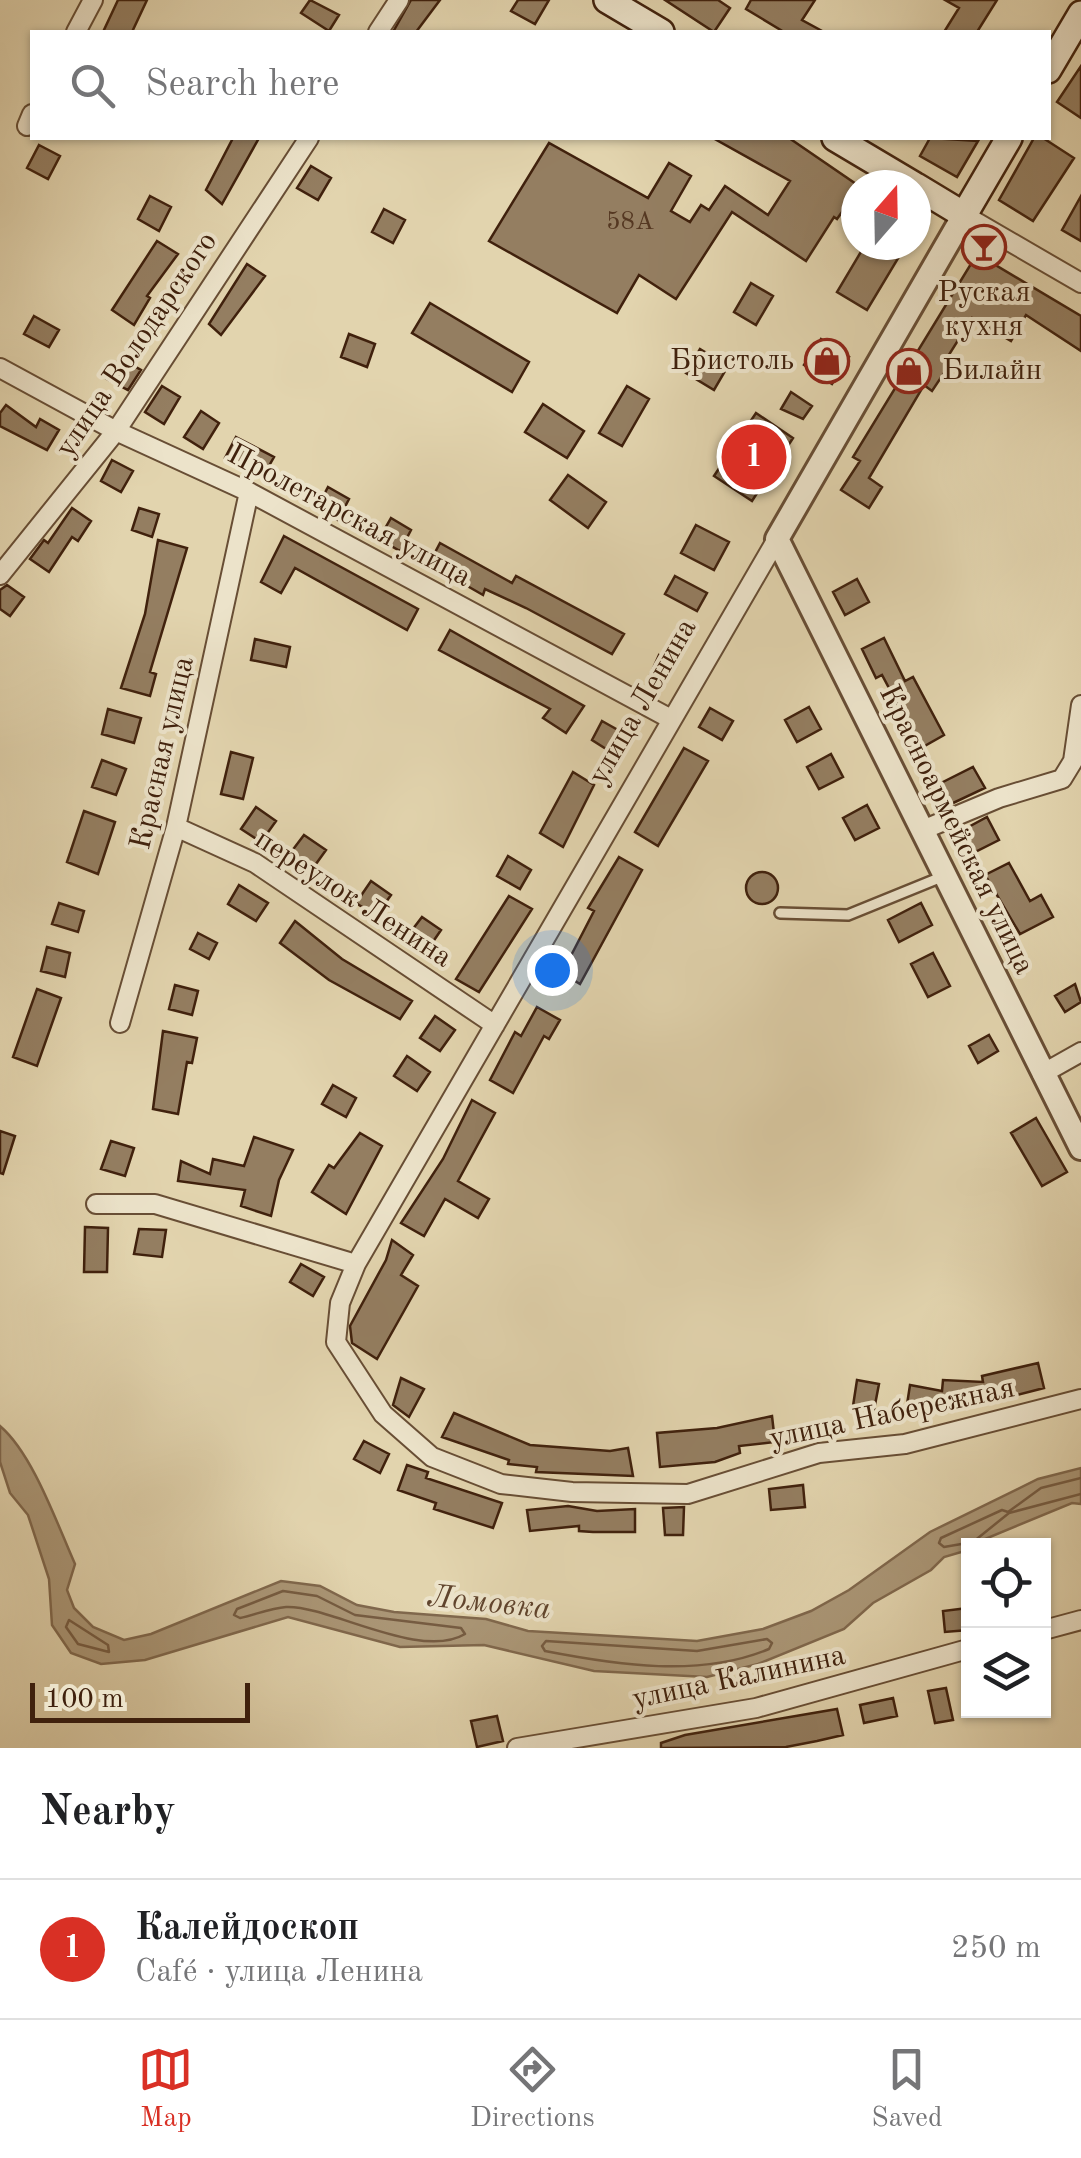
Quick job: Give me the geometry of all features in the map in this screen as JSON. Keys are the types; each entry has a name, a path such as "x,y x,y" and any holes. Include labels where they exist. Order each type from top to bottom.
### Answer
{"main road":[{"path":"607,0 658,30"},
{"path":"1051,65 1081,14"},
{"path":"839,140 889,170"},
{"name":"улица Ленина","path":"964,215 1008,140"},
{"path":"931,195 964,215"}],"street":[{"path":"77,30 92,0"},
{"path":"379,30 399,0"},
{"name":"улица Володарского","path":"0,575 116,432 308,140"},
{"path":"964,215 1081,283"},
{"name":"улица Ленина","path":"340,1303 356,1264 964,215"},
{"name":"Пролетарская улица","path":"0,369 116,432 249,492 670,718"},
{"name":"Красная улица","path":"120,1023 176,828 249,492"},
{"name":"Красноармейская улица","path":"776,539 1081,1148"},
{"path":"924,829 999,798 1062,779 1072,761 1081,705"},
{"name":"переулок Ленина","path":"176,828 255,863 496,1025"},
{"path":"1042,1074 1081,1052"},
{"path":"96,1204 156,1204 356,1264"},
{"name":"улица Набережная","path":"340,1303 336,1342 383,1414 432,1457 501,1484 572,1492 688,1494 819,1453 905,1444 1081,1400"},
{"path":"1051,1628 1081,1620"},
{"name":"улица Калинина","path":"517,1748 756,1708 961,1651"}],"lane":[{"path":"780,912 848,915 945,876"}],"water":[{"path":"0,1426 33,1471 75,1564 67,1590 74,1608 93,1627 124,1640 151,1634 281,1581 320,1586 357,1605 394,1612 486,1619 528,1631 697,1641 763,1629 811,1611 849,1590 930,1532 1038,1479 1081,1468 1081,1504 1072,1503 987,1538 961,1538 961,1552 944,1557 931,1570 873,1603 844,1629 758,1664 707,1677 594,1671 484,1645 400,1647 288,1617 145,1660 101,1664 71,1653 52,1625 49,1579 28,1515 10,1493 0,1462"}],"building":[{"path":"118,0 147,0 133,30 104,30"},
{"path":"310,0 339,15 327,30 301,13"},
{"path":"411,0 440,0 418,30 394,30"},
{"path":"518,0 549,0 535,24 511,11"},
{"path":"665,0 718,0 730,8 715,30"},
{"path":"751,0 815,0 802,20 820,30 781,30 746,9"},
{"path":"945,0 997,0 978,30 945,30 959,8"},
{"path":"1081,66 1081,118 1057,102"},
{"path":"232,140 258,140 222,204 206,190"},
{"path":"717,140 792,140 841,174 841,213 837,219 834,217 806,261 732,212 676,299 639,275 617,313 489,241 549,143 648,198 669,163 691,176 671,211 690,222 701,205 709,210 725,186 768,215 790,181"},
{"path":"929,140 978,141 957,177 920,156"},
{"path":"1033,140 1046,140 1074,158 1033,221 999,200"},
{"path":"39,145 60,156 48,179 27,168"},
{"path":"311,166 331,178 318,200 297,188"},
{"path":"150,196 171,207 159,231 138,219"},
{"path":"1081,196 1081,241 1062,230"},
{"path":"384,209 405,220 393,243 372,232"},
{"path":"157,241 178,254 147,296 150,298 134,325 112,310"},
{"path":"977,254 1081,316 1081,351 1026,315 1011,341 972,318 945,361 950,364 932,391 924,385 869,478 882,487 869,508 841,490 860,461 853,457"},
{"path":"856,260 897,260 867,310 837,292"},
{"path":"247,264 265,276 221,335 209,324"},
{"path":"751,283 773,296 756,325 734,312"},
{"path":"430,303 529,362 512,392 412,333"},
{"path":"34,316 59,330 49,347 24,334"},
{"path":"349,334 375,344 367,367 341,357"},
{"name":"Бристоль","path":"821,339 849,357 832,384 804,365"},
{"path":"700,349 728,366 714,390 686,373"},
{"path":"120,358 141,370 128,390 107,379"},
{"path":"162,386 180,397 164,424 145,412"},
{"path":"627,386 649,399 622,446 599,433"},
{"path":"791,392 812,406 803,419 781,409"},
{"path":"543,404 584,431 567,458 525,432"},
{"path":"6,405 36,427 40,419 59,430 47,450 0,426 0,413"},
{"path":"201,411 219,423 203,449 184,437"},
{"path":"756,413 793,438 752,501 714,476"},
{"path":"236,437 274,457 262,478 225,458"},
{"path":"112,460 133,471 121,492 101,481"},
{"path":"568,475 606,502 588,528 550,500"},
{"path":"328,487 349,499 338,520 317,508"},
{"path":"72,508 91,521 78,541 72,537 49,572 30,559 44,540 48,543"},
{"path":"139,508 159,514 152,537 132,530"},
{"path":"391,518 411,530 400,551 379,539"},
{"path":"696,525 729,542 714,570 681,553"},
{"path":"284,536 418,609 407,630 295,568 281,593 261,582"},
{"path":"158,540 187,548 150,672 156,674 150,696 121,688 145,614"},
{"path":"440,543 512,583 516,576 624,634 612,654 485,589 483,595 429,564"},
{"path":"675,576 707,593 697,611 665,594"},
{"path":"857,579 869,602 845,615 833,592"},
{"path":"7,585 24,597 10,616 0,609 0,590"},
{"path":"450,630 584,706 566,733 543,718 550,709 439,650"},
{"path":"884,638 905,681 913,677 944,735 921,748 882,675 876,678 862,649"},
{"path":"255,639 290,647 286,667 251,660"},
{"path":"659,655 676,664 665,683 650,675"},
{"path":"809,707 821,729 797,742 785,720"},
{"path":"710,708 733,721 722,740 699,727"},
{"path":"108,709 141,718 134,743 102,734"},
{"path":"602,721 625,734 614,754 592,740"},
{"path":"684,748 708,761 658,846 635,832"},
{"path":"231,752 253,758 243,799 221,794"},
{"path":"831,754 843,777 819,789 807,767"},
{"path":"102,760 126,769 116,795 92,787"},
{"path":"973,767 985,788 951,804 941,783"},
{"path":"573,772 594,785 563,847 540,833"},
{"path":"867,805 879,828 855,840 843,818"},
{"path":"256,807 276,821 261,842 241,829"},
{"path":"84,811 115,822 98,874 67,862"},
{"path":"987,817 999,840 975,852 963,830"},
{"path":"304,835 326,850 308,875 288,856"},
{"path":"508,856 531,870 520,889 497,876"},
{"path":"619,857 642,870 580,984 562,973 594,911 588,908"},
{"path":"1009,863 1030,901 1041,895 1053,917 1020,934 985,875"},
{"path":"762,872 773,877 778,888 773,899 762,904 751,899 746,888 751,877"},
{"path":"371,881 391,895 376,916 356,903"},
{"path":"239,885 268,903 256,921 228,904"},
{"path":"509,896 532,909 479,992 456,979"},
{"path":"59,903 84,911 78,932 52,924"},
{"path":"921,903 932,925 899,942 888,920"},
{"path":"422,917 441,930 426,952 406,938"},
{"path":"295,921 342,959 412,1001 400,1019 329,980 280,943"},
{"path":"198,933 217,943 209,959 190,949"},
{"path":"47,947 70,953 65,977 41,971"},
{"path":"933,953 950,986 928,997 911,964"},
{"path":"1075,984 1081,1002 1065,1012 1055,996"},
{"path":"175,985 198,991 192,1015 169,1009"},
{"path":"37,989 61,998 37,1066 13,1057"},
{"path":"537,1007 560,1020 549,1039 544,1036 513,1093 490,1080 515,1032 521,1036"},
{"path":"435,1016 455,1030 440,1051 420,1038"},
{"path":"163,1031 197,1038 192,1063 187,1062 178,1114 153,1109"},
{"path":"989,1035 998,1051 978,1063 969,1046"},
{"path":"407,1056 430,1072 417,1091 394,1076"},
{"path":"333,1085 356,1098 346,1117 322,1104"},
{"path":"472,1100 495,1113 458,1181 489,1199 478,1218 445,1199 424,1236 401,1223 443,1159"},
{"path":"1036,1118 1067,1172 1042,1186 1011,1133"},
{"path":"0,1131 15,1136 3,1174 0,1173"},
{"path":"360,1133 382,1146 346,1214 312,1192 329,1165 334,1168"},
{"path":"254,1137 293,1150 279,1180 271,1216 241,1206 245,1190 178,1181 181,1161 210,1174 213,1159 244,1166"},
{"path":"111,1141 134,1148 125,1176 101,1169"},
{"path":"85,1227 108,1228 107,1272 84,1272"},
{"path":"139,1229 166,1230 162,1257 134,1254"},
{"path":"392,1240 413,1255 401,1275 418,1286 377,1359 352,1343 350,1326 386,1260"},
{"path":"301,1264 324,1277 313,1296 290,1282"},
{"path":"1038,1363 1044,1388 974,1406 929,1404 927,1415 906,1411 910,1385 942,1391 943,1380 983,1382 982,1376"},
{"path":"401,1378 424,1389 409,1417 393,1405"},
{"path":"857,1380 879,1384 874,1410 853,1406"},
{"path":"454,1413 530,1445 610,1451 628,1448 633,1476 536,1472 537,1467 508,1464 509,1460 442,1437"},
{"path":"772,1416 775,1442 739,1446 740,1453 715,1462 660,1467 657,1433 717,1428"},
{"path":"364,1441 389,1454 380,1473 354,1459"},
{"path":"407,1465 428,1472 426,1478 502,1503 493,1528 434,1509 436,1503 398,1490"},
{"path":"803,1485 805,1507 771,1510 769,1489"},
{"path":"568,1506 597,1511 635,1509 635,1532 579,1531 579,1526 530,1531 527,1510"},
{"path":"684,1507 683,1535 665,1535 663,1508"},
{"path":"961,1609 961,1631 945,1632 943,1611"},
{"path":"946,1688 953,1720 935,1723 928,1691"},
{"path":"893,1698 897,1716 864,1723 860,1705"},
{"path":"837,1709 843,1735 817,1741 786,1747 661,1748 661,1743 685,1735"},
{"path":"497,1716 503,1741 477,1747 471,1721"}],"place":[{"name":"Руская кухня","path":"984,247"},
{"name":"Бристоль","path":"827,361"},
{"name":"Билайн","path":"909,371"},
{"name":"Калейдоскоп","path":"754,457"}],"water label":[{"name":"Ломовка","path":"489,1604"}]}
